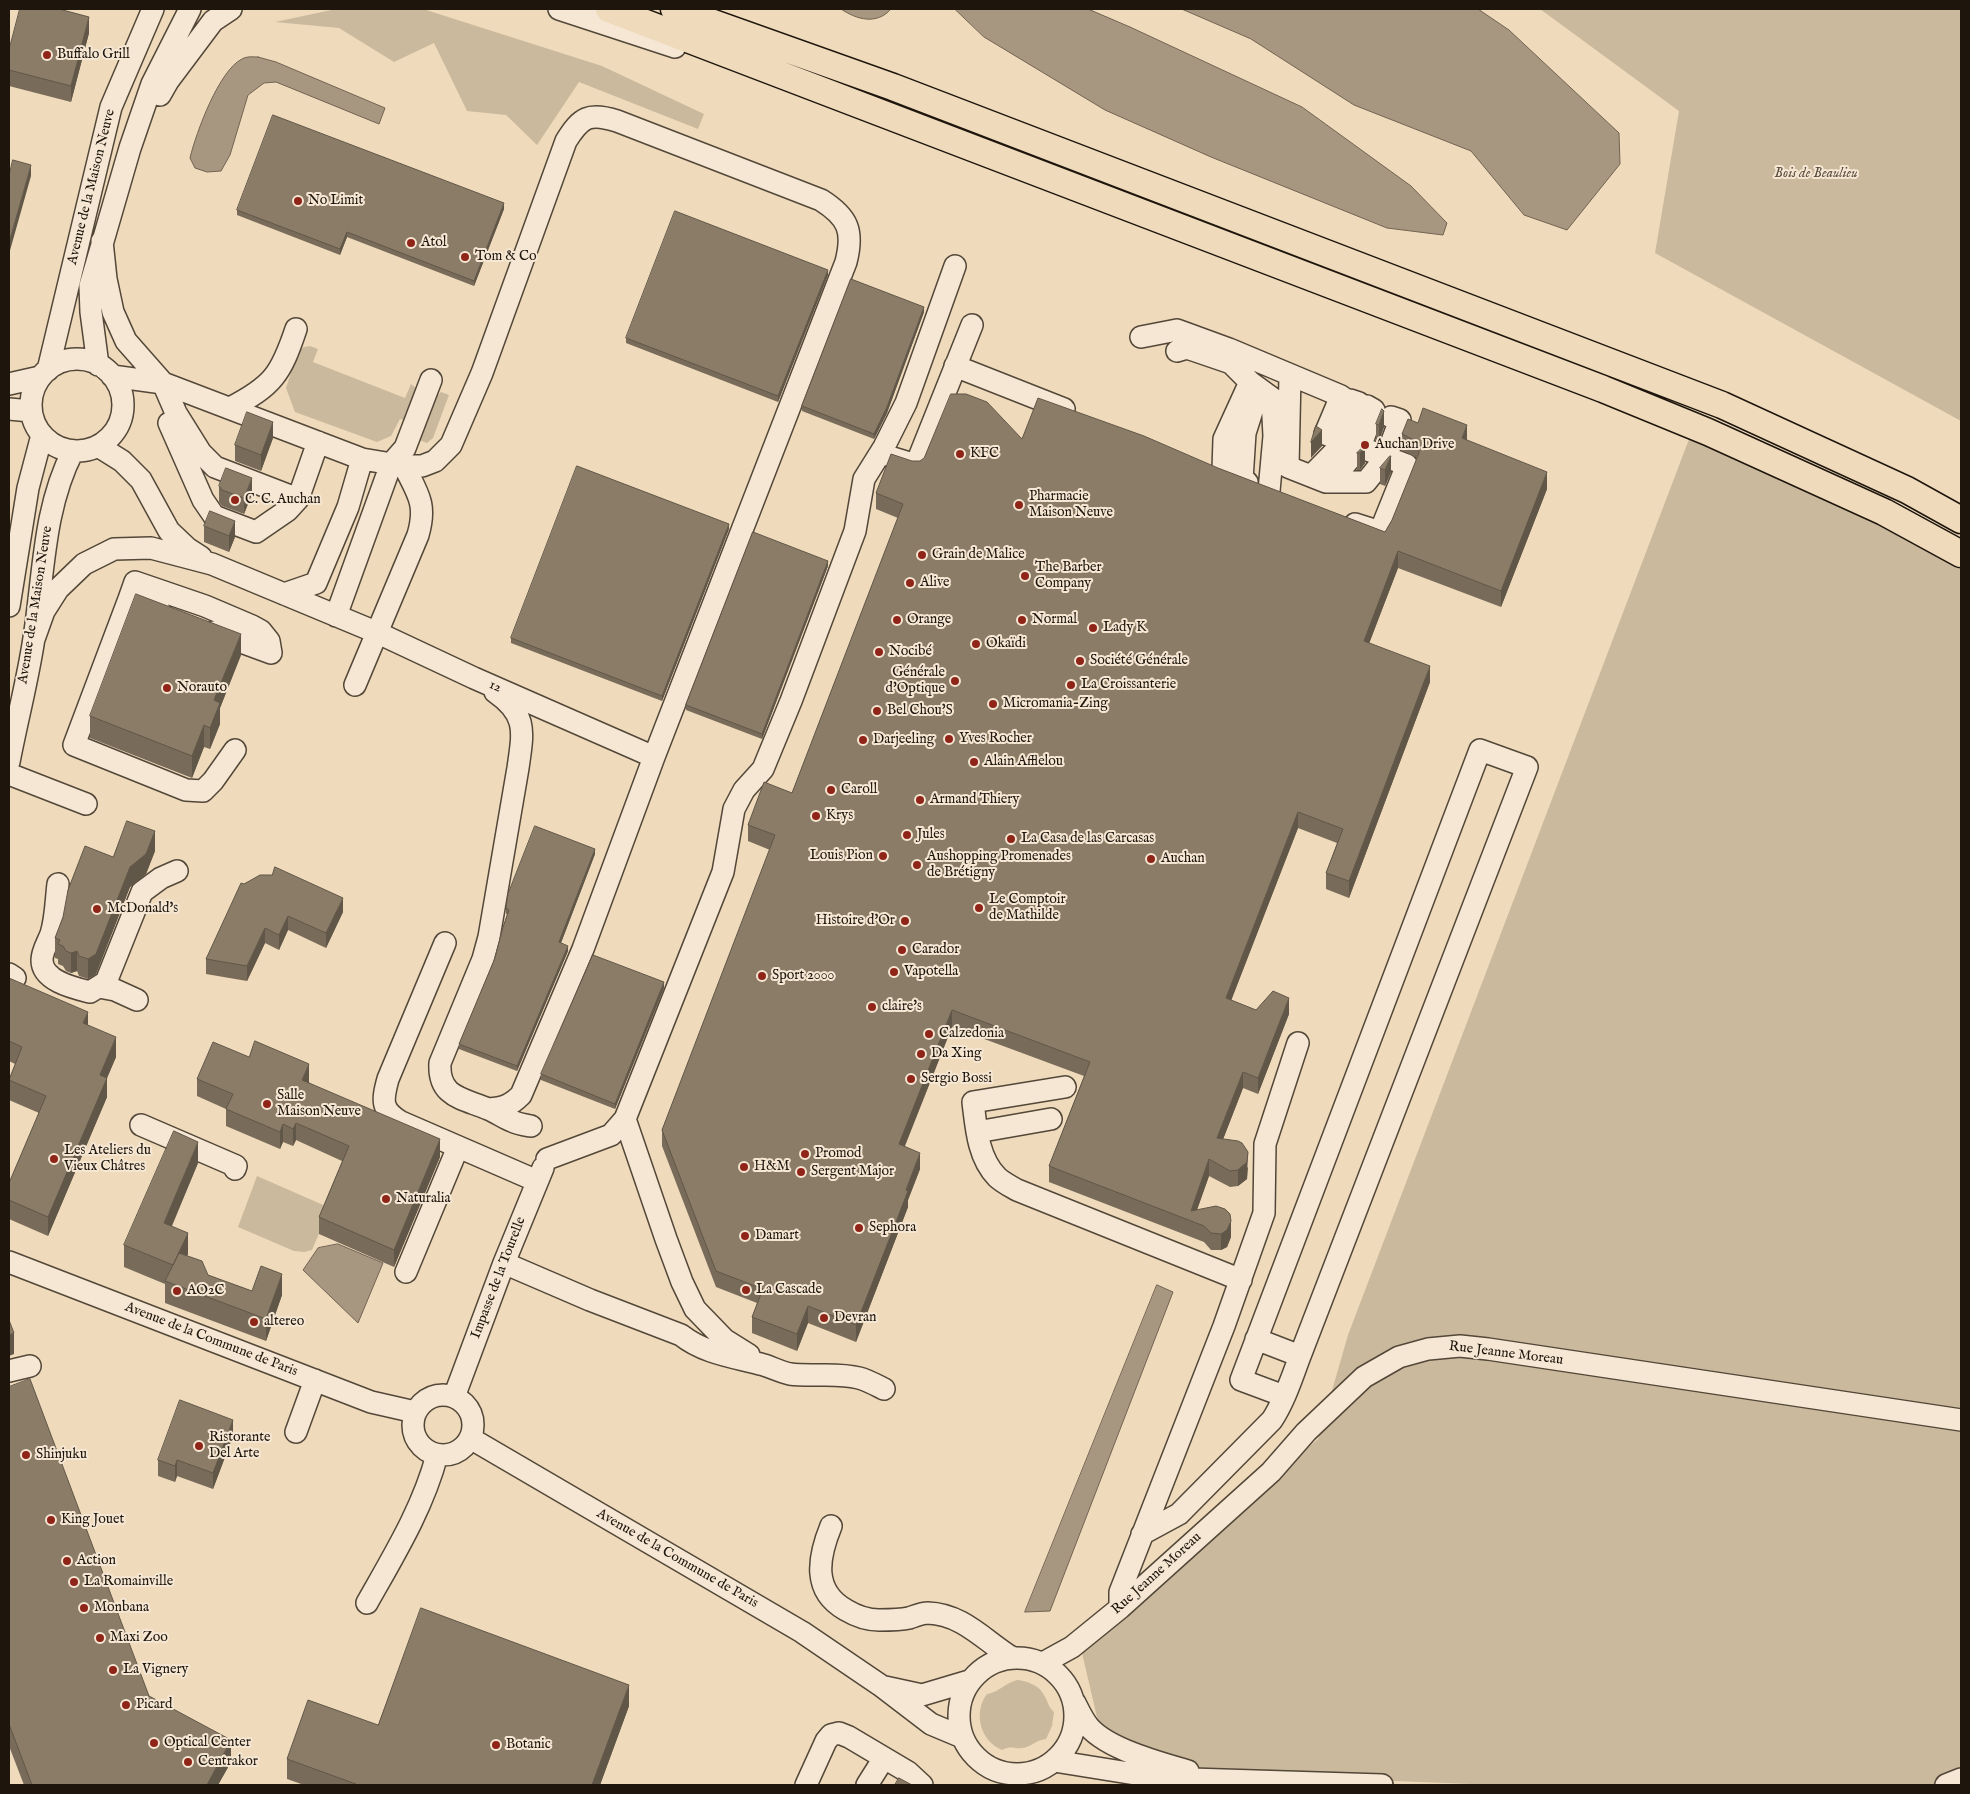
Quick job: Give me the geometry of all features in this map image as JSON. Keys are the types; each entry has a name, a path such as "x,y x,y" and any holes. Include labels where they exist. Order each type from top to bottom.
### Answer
{"main road":[{"path":"609,9 1603,389 1708,432 1884,512 1961,554"},
{"path":"674,9 912,94 1722,405 1907,490 1961,520"}],"street":[{"name":"Avenue de la Maison Neuve","path":"44,374 112,107 153,9"},
{"name":"Avenue de la Maison Neuve","path":"105,370 91,312 90,286 130,148 152,84 190,9"},
{"path":"130,148 168,81 213,21 231,9"},
{"path":"559,9 926,130"},
{"path":"105,370 119,388 122,401 122,414 117,427 109,438 98,446 86,450 73,451 62,449 51,443 42,435 35,424 31,411 31,399 34,388 44,374 59,363 72,360 86,360 105,370 163,383 362,459 398,465 422,466 435,461 451,445 482,373 566,141 581,121 592,117 604,117 617,121 821,200 835,209 848,225 850,248 846,262 726,576 654,757 583,949 522,1095 511,1104 502,1108 489,1109"},
{"path":"102,241 109,296 113,312 126,342 163,383 172,403 201,453 215,468 298,498"},
{"path":"527,1082 524,1110 531,1126 544,1144 547,1159 611,1135 625,1119 723,872 734,809 744,790 763,769 855,531 864,479 878,457 906,403 955,266"},
{"path":"878,457 900,459 916,465 972,325"},
{"path":"230,408 253,396 272,380 285,360 296,329"},
{"path":"1141,337 1177,330 1229,349 1407,422 1409,432 1362,448 1326,479"},
{"path":"1177,351 1187,348 1231,364 1259,389"},
{"path":"955,366 1079,414"},
{"path":"9,384 44,374"},
{"path":"1290,375 1288,467 1326,479 1366,482 1362,448 1371,408"},
{"path":"336,616 431,380"},
{"path":"1259,389 1246,481 1224,439 1259,389"},
{"path":"172,403 169,425 203,500 214,516 256,532 288,510 298,498 318,442"},
{"path":"9,408 31,411"},
{"path":"1336,517 1380,532 1362,448 1371,408"},
{"name":"Avenue de la Maison Neuve","path":"9,606 28,488 42,435"},
{"path":"98,446 122,461 141,480 169,531 186,548 212,564"},
{"path":"1326,479 1362,448"},
{"name":"Avenue de la Maison Neuve","path":"9,762 34,639 48,523 58,486 73,451"},
{"path":"284,594 316,583 348,507 362,459"},
{"path":"355,685 418,535 423,518 421,498 398,465"},
{"path":"34,639 44,611 58,589 84,564 114,549 151,548 212,564"},
{"name":"12","path":"212,564 378,632 474,678 654,757"},
{"path":"129,599 271,653 269,640 252,626 204,606 135,582 74,745 186,790 203,791 213,781 235,750"},
{"path":"474,678 509,702 521,721 521,743 490,937 483,959 440,1062 440,1074 443,1084 457,1098 489,1109 513,1122 531,1126"},
{"path":"1142,1534 1179,1514 1272,1420 1284,1396 1527,767 1480,750 1240,1380 1284,1396"},
{"path":"9,774 86,804"},
{"path":"58,884 51,933 42,958 43,968 51,977 77,989 90,992 106,982 142,892 161,878 177,871"},
{"path":"445,943 388,1079 384,1092 384,1104 389,1115 401,1122 537,1181"},
{"path":"99,987 115,990 137,1000"},
{"path":"1120,1608 1120,1592 1241,1280 1264,1213 1265,1144 1298,1043"},
{"path":"1065,1087 973,1102 976,1132 986,1163 997,1177 1017,1190 1241,1280"},
{"path":"625,1119 666,1239 682,1282 695,1309 725,1340 765,1366"},
{"path":"976,1132 1051,1119"},
{"path":"141,1125 236,1166 235,1169"},
{"path":"406,1272 437,1211 458,1147"},
{"name":"Impasse de la Tourelle","path":"454,1397 504,1264 547,1159"},
{"name":"Avenue de la Commune de Paris","path":"9,1262 371,1402 415,1412"},
{"path":"504,1264 681,1335 693,1345 787,1374 812,1376 839,1375 859,1378 884,1389"},
{"path":"1256,1339 1300,1356"},
{"name":"Rue Jeanne Moreau","path":"1043,1663 1072,1646 1120,1608 1271,1472 1306,1432 1364,1377 1399,1357 1428,1349 1460,1346 1488,1349 1961,1420"},
{"path":"9,1371 30,1366"},
{"path":"296,1432 315,1380"},
{"path":"442,1395 454,1397 464,1404 471,1414 473,1426 470,1438 456,1452 447,1455 437,1455 424,1450 416,1439 412,1426 415,1412 422,1403 431,1397 442,1395"},
{"name":"Avenue de la Commune de Paris","path":"470,1438 802,1632 880,1685 931,1724 962,1737"},
{"path":"367,1603 409,1526 432,1472 437,1455"},
{"path":"832,1526 825,1542 820,1567 824,1591 840,1606 857,1616 878,1620 906,1618 927,1613 947,1618 963,1623 980,1633 991,1644 1011,1657"},
{"path":"1074,1702 1076,1718 1072,1734 1065,1749 1054,1761 1038,1770 1020,1775 1002,1773 990,1777 985,1765 971,1753 962,1737 958,1723 958,1708 962,1694 969,1681 980,1669 995,1661 1011,1657 1028,1658 1043,1663 1057,1673 1068,1686 1074,1702 1089,1727 1108,1741 1160,1762 1217,1779"},
{"name":"Avenue de la Commune de Paris","path":"880,1685 922,1695 969,1681"},
{"path":"806,1785 826,1741 831,1735 840,1733 908,1772 922,1785"},
{"path":"867,1785 884,1758"},
{"path":"1054,1761 1160,1778 1382,1785"},
{"path":"1946,1785 1961,1779"}],"green space":[{"path":"336,9 423,9 602,66 704,114 698,129 579,82 537,145 506,115 467,111 434,43 394,62 339,28 275,22"},
{"name":"Bois de Beaulieu","path":"1540,9 1961,9 1961,421 1655,253 1679,111"},
{"path":"310,346 318,349 313,362 405,398 411,384 418,390 407,421 400,419 391,436 377,442 295,412 286,388 298,351"},
{"path":"441,392 449,395 433,438 427,443 414,438 427,404 434,403"},
{"path":"1691,434 1961,562 1961,1775 1938,1785 1496,1785 1218,1774 1163,1760 1100,1730 1082,1653 1140,1595 1318,1439 1348,1335"},
{"path":"257,1176 330,1208 312,1250 304,1252 294,1251 238,1227"},
{"path":"1017,1680 1032,1684 1042,1692 1054,1712 1052,1726 1046,1739 1025,1748 1010,1747 1002,1750 994,1746 984,1733 981,1725 980,1709 987,1694"}],"shaded area":[{"path":"841,9 891,9 880,17 867,19 854,16"},
{"path":"955,9 1088,9 1130,27 1302,107 1411,186 1447,223 1443,235 1387,228 1211,157 1105,110 984,37"},
{"path":"1182,9 1478,9 1509,30 1619,133 1620,164 1567,230 1524,215 1471,151 1354,105 1251,39"},
{"path":"258,57 276,62 385,108 379,124 276,82 264,83 248,95 230,155 221,171 207,172 195,168 190,158 193,147 217,89 233,65 244,58"},
{"path":"338,1244 383,1263 358,1323 303,1270 318,1248"},
{"path":"1157,1285 1173,1292 1050,1611 1025,1612"}],"building":[{"name":"Buffalo Grill","path":"20,9 59,9 89,17 71,86 9,70 9,50"},
{"path":"273,115 504,203 474,281 347,232 340,249 237,210"},
{"path":"13,160 31,165 9,243 9,176"},
{"path":"675,211 828,270 778,396 626,338"},
{"path":"851,279 924,307 887,407 874,434 802,406"},
{"path":"951,394 966,394 987,402 1022,439 1038,398 1144,436 1218,468 1385,532 1392,520 1419,453 1419,446 1416,441 1402,434 1408,419 1418,423 1423,408 1467,425 1462,438 1547,472 1501,591 1398,551 1364,641 1430,666 1349,881 1326,873 1343,829 1298,812 1226,998 1256,1010 1273,991 1289,998 1258,1078 1243,1072 1217,1138 1242,1143 1248,1152 1247,1162 1238,1170 1230,1171 1209,1159 1191,1211 1216,1206 1225,1209 1230,1214 1231,1221 1227,1230 1221,1234 1211,1233 1204,1226 1049,1166 1090,1062 952,1010 899,1144 920,1153 906,1190 908,1191 856,1325 808,1306 797,1334 752,1317 763,1289 716,1271 662,1130 775,835 748,825 764,782 792,793 903,504 876,493 891,454 912,461 920,461 924,458"},
{"path":"1382,409 1384,411 1379,425 1376,424"},
{"path":"247,412 273,422 261,455 235,445"},
{"path":"1316,426 1322,430 1311,442"},
{"path":"1390,456 1385,470 1380,468"},
{"path":"577,466 729,524 662,696 511,638"},
{"path":"226,468 252,478 244,498 222,490 219,486"},
{"path":"210,511 235,521 229,536 204,526"},
{"path":"753,532 828,561 762,734 686,705"},
{"name":"Norauto","path":"136,594 241,634 214,700 220,703 210,728 204,725 192,756 90,716"},
{"name":"McDonald's","path":"127,821 155,831 146,854 130,867 96,954 88,959 79,956 77,951 71,953 66,951 63,946 58,944 60,940 55,938 63,917 68,890 85,846 113,857"},
{"path":"535,826 595,849 559,942 568,946 517,1066 459,1044 495,958 509,910 506,908 508,894"},
{"path":"275,867 343,898 326,933 288,916 279,935 265,928 247,966 206,959 241,883 244,884 260,875 272,875"},
{"path":"593,955 664,982 615,1104 541,1074"},
{"name":"Les Ateliers du Vieux Châtres","path":"9,978 88,1012 83,1023 116,1037 100,1075 107,1078 48,1217 9,1200 9,1183 46,1096 9,1080 22,1047 9,1041"},
{"path":"255,1041 309,1064 302,1080 440,1139 394,1250 319,1217 349,1146 296,1123 293,1129 283,1124 280,1132 226,1109 233,1094 197,1079 213,1042 249,1057"},
{"path":"174,1131 198,1142 164,1223 188,1233 173,1265 124,1245"},
{"path":"179,1253 202,1261 208,1275 252,1291 261,1266 282,1274 266,1319 165,1281"},
{"path":"9,1320 14,1333 9,1335"},
{"path":"30,1379 149,1696 231,1740 207,1785 32,1785 9,1724 9,1387"},
{"name":"Ristorante Del Arte","path":"180,1400 233,1420 213,1473 177,1460 175,1466 158,1460"},
{"name":"Botanic","path":"421,1608 629,1685 592,1785 356,1785 287,1759 308,1700 378,1725"},
{"path":"899,1778 912,1785 895,1785"}],"place":[{"name":"Buffalo Grill","path":"47,55"},
{"name":"No Limit","path":"298,201"},
{"name":"Atol","path":"411,243"},
{"name":"Tom & Co","path":"465,257"},
{"name":"Auchan Drive","path":"1365,445"},
{"name":"KFC","path":"960,454"},
{"name":"C. C. Auchan","path":"235,500"},
{"name":"Pharmacie Maison Neuve","path":"1019,505"},
{"name":"Grain de Malice","path":"922,555"},
{"name":"The Barber Company","path":"1025,576"},
{"name":"Alive","path":"910,583"},
{"name":"Orange","path":"897,620"},
{"name":"Normal","path":"1022,620"},
{"name":"Lady K","path":"1093,628"},
{"name":"Okaïdi","path":"976,644"},
{"name":"Nocibé","path":"879,652"},
{"name":"Société Générale","path":"1080,661"},
{"name":"Générale d'Optique","path":"955,681"},
{"name":"La Croissanterie","path":"1071,685"},
{"name":"Norauto","path":"167,688"},
{"name":"Micromania-Zing","path":"993,704"},
{"name":"Bel Chou'S","path":"877,711"},
{"name":"Yves Rocher","path":"949,739"},
{"name":"Darjeeling","path":"863,740"},
{"name":"Alain Afflelou","path":"974,762"},
{"name":"Caroll","path":"831,790"},
{"name":"Armand Thiery","path":"920,800"},
{"name":"Krys","path":"816,816"},
{"name":"Jules","path":"907,835"},
{"name":"La Casa de las Carcasas","path":"1011,839"},
{"name":"Louis Pion","path":"883,856"},
{"name":"Auchan","path":"1151,859"},
{"name":"Aushopping Promenades de Brétigny","path":"917,865"},
{"name":"Le Comptoir de Mathilde","path":"979,908"},
{"name":"McDonald's","path":"97,909"},
{"name":"Histoire d'Or","path":"905,921"},
{"name":"Carador","path":"902,950"},
{"name":"Vapotella","path":"894,972"},
{"name":"Sport 2000","path":"762,976"},
{"name":"claire's","path":"872,1007"},
{"name":"Calzedonia","path":"929,1034"},
{"name":"Da Xing","path":"921,1054"},
{"name":"Sergio Bossi","path":"911,1079"},
{"name":"Salle Maison Neuve","path":"267,1104"},
{"name":"Promod","path":"805,1154"},
{"name":"Les Ateliers du Vieux Châtres","path":"54,1159"},
{"name":"H&M","path":"744,1167"},
{"name":"Sergent Major","path":"801,1172"},
{"name":"Naturalia","path":"386,1199"},
{"name":"Sephora","path":"859,1228"},
{"name":"Damart","path":"745,1236"},
{"name":"La Cascade","path":"746,1290"},
{"name":"AO2C","path":"177,1291"},
{"name":"Devran","path":"824,1318"},
{"name":"altereo","path":"254,1322"},
{"name":"Ristorante Del Arte","path":"199,1446"},
{"name":"Shinjuku","path":"26,1455"},
{"name":"King Jouet","path":"51,1520"},
{"name":"Action","path":"67,1561"},
{"name":"La Romainville","path":"74,1582"},
{"name":"Monbana","path":"84,1608"},
{"name":"Maxi Zoo","path":"100,1638"},
{"name":"La Vignery","path":"113,1670"},
{"name":"Picard","path":"126,1705"},
{"name":"Optical Center","path":"154,1743"},
{"name":"Botanic","path":"496,1745"},
{"name":"Centrakor","path":"188,1762"}]}
